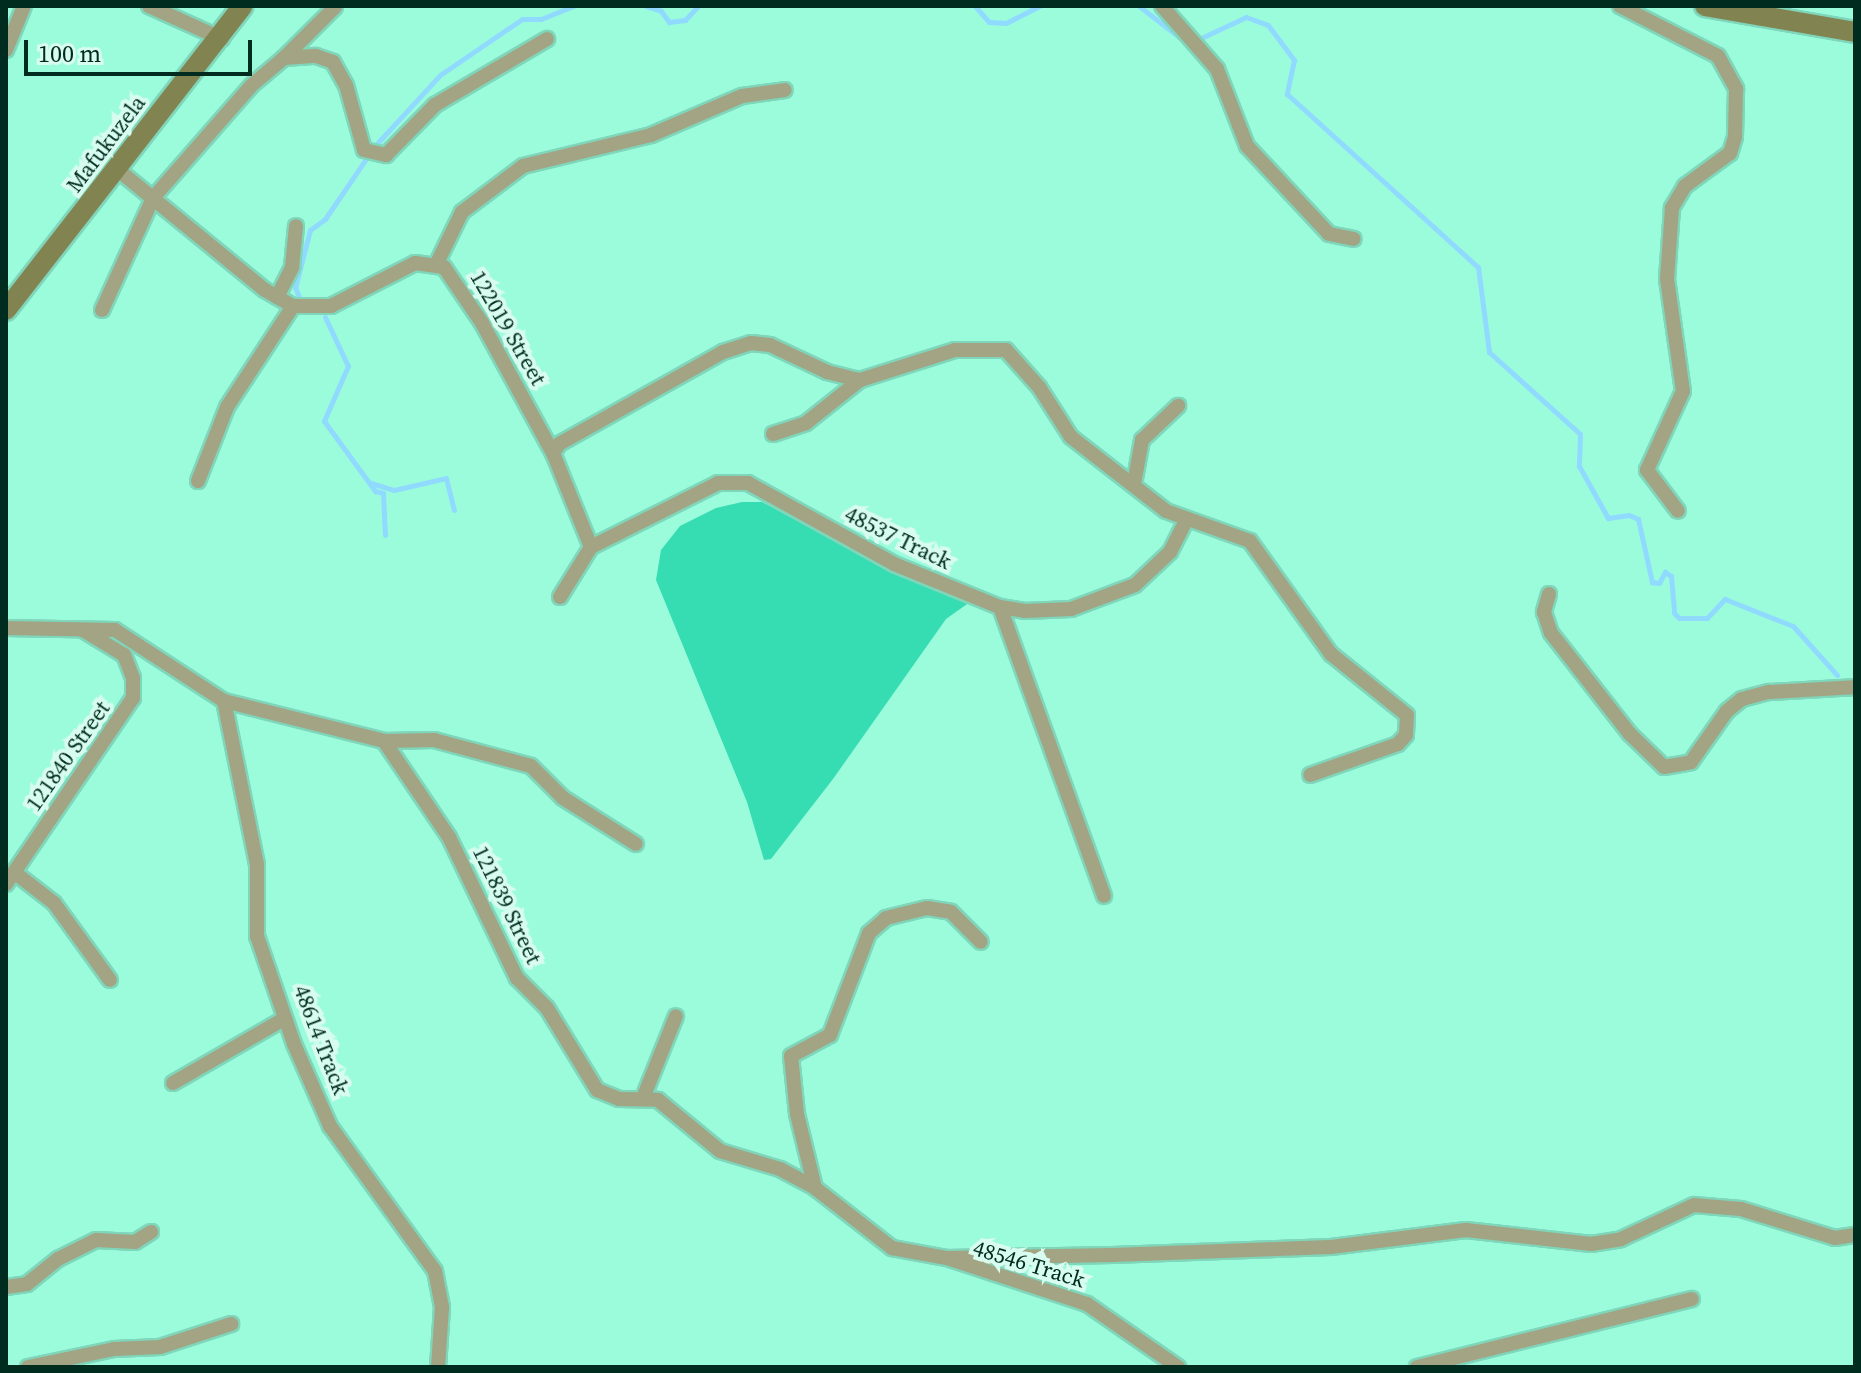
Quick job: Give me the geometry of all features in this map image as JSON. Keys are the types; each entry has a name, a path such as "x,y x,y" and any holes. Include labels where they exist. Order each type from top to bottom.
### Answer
{"main road":[{"name":"Mafukuzela","path":"6,310 222,39 243,6"},
{"path":"1705,6 1855,32"}],"street":[{"path":"6,50 24,6"},
{"path":"151,6 222,39"},
{"path":"1162,6 1217,69 1247,146 1329,234 1354,239"},
{"path":"1620,6 1718,56 1736,89 1735,137 1730,153 1685,186 1670,222 1667,279 1684,380 1647,470 1678,511"},
{"path":"102,310 153,198 252,85 335,7"},
{"path":"284,58 316,56 333,62 346,85 364,150 386,155 435,105 547,39"},
{"path":"436,265 462,212 523,166 651,135 752,93 785,90"},
{"path":"117,169 277,297 293,306 227,407 198,481"},
{"path":"277,297 292,267 296,226"},
{"name":"122019 Street","path":"293,306 331,306 415,263 436,265 454,277 553,453 591,547"},
{"path":"553,453 559,444 723,352 751,343 770,345 827,372 860,380"},
{"path":"773,434 806,423 860,380 955,350 1006,350 1039,387 1071,437 1185,522 1219,527 1250,541 1331,654 1407,715 1406,735 1398,744 1310,775"},
{"path":"1134,484 1142,440 1178,406"},
{"name":"48537 Track","path":"560,597 591,547 701,488 748,483 866,551 1000,607 1071,609 1135,585 1170,552 1185,522"},
{"path":"1549,594 1544,612 1551,633 1630,734 1664,767 1691,762 1727,711 1742,699 1769,692 1855,687"},
{"path":"1000,607 1104,896"},
{"name":"121840 Street","path":"10,878 133,698 133,678 124,655 110,642 75,627"},
{"path":"6,628 101,627 127,636 224,701 384,741 434,740 531,766 563,798 636,844"},
{"name":"48614 Track","path":"224,701 257,864 257,936 284,1019 336,1136 435,1271 442,1307 438,1367"},
{"name":"121839 Street","path":"384,741 449,837 517,978 547,1008 597,1090 611,1098 643,1098 667,1106 720,1151 780,1169 815,1188 892,1248 947,1258"},
{"path":"10,878 54,903 110,980"},
{"path":"815,1188 797,1114 791,1056 830,1035 869,933 886,918 927,908 951,912 981,942"},
{"path":"643,1098 676,1016"},
{"path":"173,1083 284,1019"},
{"path":"947,1258 1309,1248 1443,1230 1591,1244 1621,1239 1668,1213 1694,1205 1741,1209 1835,1238 1855,1235"},
{"path":"6,1287 27,1284 58,1259 96,1240 135,1242 151,1232"},
{"name":"48546 Track","path":"947,1258 1087,1304 1178,1367"},
{"path":"1417,1367 1692,1299"},
{"path":"28,1367 114,1349 160,1347 231,1324"}],"green space":[{"path":"742,502 762,502 883,566 970,602 946,619 833,779 771,859 764,860 747,802 656,580 661,550 680,526 716,508"}],"waterway":[{"path":"372,149 440,75 522,19 541,19 574,6"},
{"path":"646,6 661,11 669,22 685,20 698,6"},
{"path":"975,6 989,22 1006,23 1040,6"},
{"path":"1139,6 1179,37 1199,39 1246,17 1268,25 1294,60 1287,94 1478,267 1489,352 1580,434 1579,466 1608,518 1629,515 1638,519 1652,582 1659,583 1665,572 1671,576 1674,613 1679,618 1707,618 1725,599 1793,626 1837,675"},
{"path":"300,299 295,288 310,230 325,219 366,159"},
{"path":"325,317 348,366 324,421 375,491 383,493 385,535"},
{"path":"371,483 394,490 446,478 454,510"}]}
